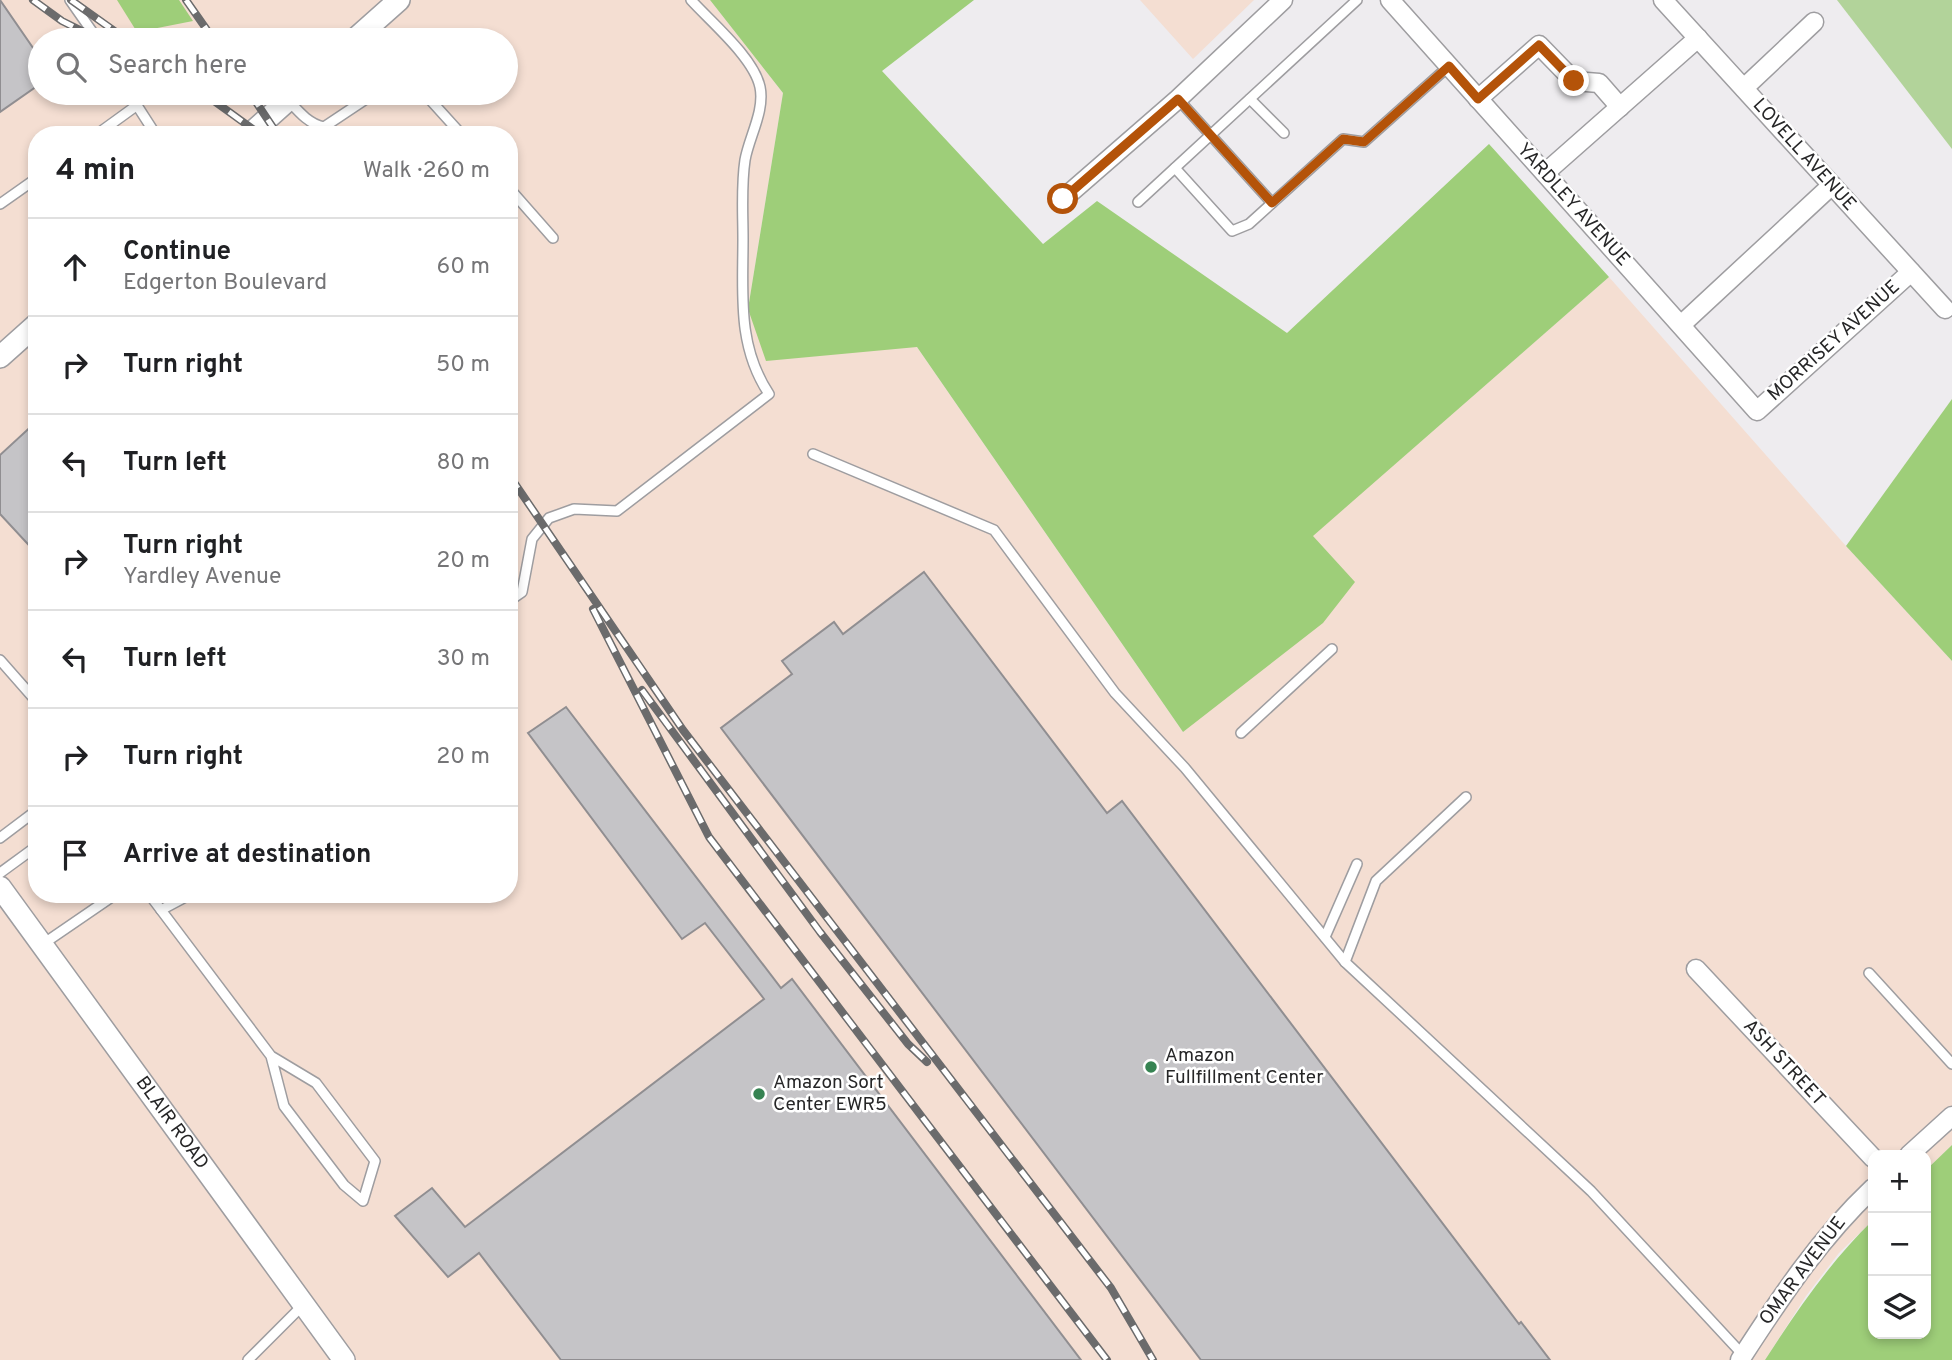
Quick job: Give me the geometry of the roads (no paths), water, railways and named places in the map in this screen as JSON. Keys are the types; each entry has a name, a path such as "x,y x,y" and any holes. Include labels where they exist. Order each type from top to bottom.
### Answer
{"street":[{"path":"371,28 400,0"},
{"path":"1063,199 1178,99 1283,0"},
{"name":"YARDLEY AVENUE","path":"1390,0 1757,411"},
{"name":"LOVELL AVENUE","path":"1663,0 1945,310"},
{"path":"1744,88 1814,22"},
{"path":"1545,173 1698,38"},
{"path":"1478,99 1539,45 1574,81 1599,83 1620,107"},
{"path":"259,126 282,105"},
{"path":"1681,325 1832,186"},
{"name":"MORRISEY AVENUE","path":"1757,411 1911,272"},
{"path":"0,357 28,332"},
{"name":"BLAIR ROAD","path":"0,887 344,1360"},
{"name":"ASH STREET","path":"1696,969 1868,1153"},
{"path":"1915,1150 1952,1116"},
{"name":"OMAR AVENUE","path":"1741,1358 1807,1259 1840,1220 1868,1193"}],"lane":[{"path":"70,0 90,28"},
{"path":"518,595 522,592 532,539 549,518 574,509 617,511 769,394 752,364 743,325 743,178 761,90 749,65 691,0"},
{"path":"1138,202 1357,0"},
{"path":"1175,168 1232,230 1249,224 1343,139 1364,142 1449,66"},
{"path":"1178,99 1272,203"},
{"path":"1251,99 1284,133"},
{"path":"299,105 314,126"},
{"path":"326,126 358,105"},
{"path":"436,105 454,126"},
{"path":"108,126 136,106 150,126"},
{"path":"0,204 28,184"},
{"path":"518,198 553,237"},
{"path":"813,454 994,530 1115,693 1185,768 1345,962 1591,1191 1741,1358"},
{"path":"1241,733 1332,649"},
{"path":"0,660 28,692"},
{"path":"1345,962 1376,881 1466,797"},
{"path":"0,838 28,817"},
{"path":"0,873 28,853"},
{"path":"1325,937 1357,864"},
{"path":"42,945 103,903"},
{"path":"155,903 271,1056 316,1083 375,1161 363,1202 344,1185 284,1106 271,1056"},
{"path":"160,910 174,903"},
{"path":"1870,973 1952,1063"},
{"path":"247,1360 304,1304"}],"railway":[{"path":"33,0 76,28"},
{"path":"71,0 110,28"},
{"path":"186,0 206,28"},
{"path":"220,105 249,126"},
{"path":"258,105 272,126"},
{"path":"518,488 683,730 1111,1288 1153,1360"},
{"path":"593,609 709,837 1107,1360"},
{"path":"642,690 820,932 908,1044 927,1062"}],"place":[{"name":"Amazon Fullfillment Center","path":"1151,1067"},
{"name":"Amazon Sort Center EWR5","path":"759,1094"}]}
